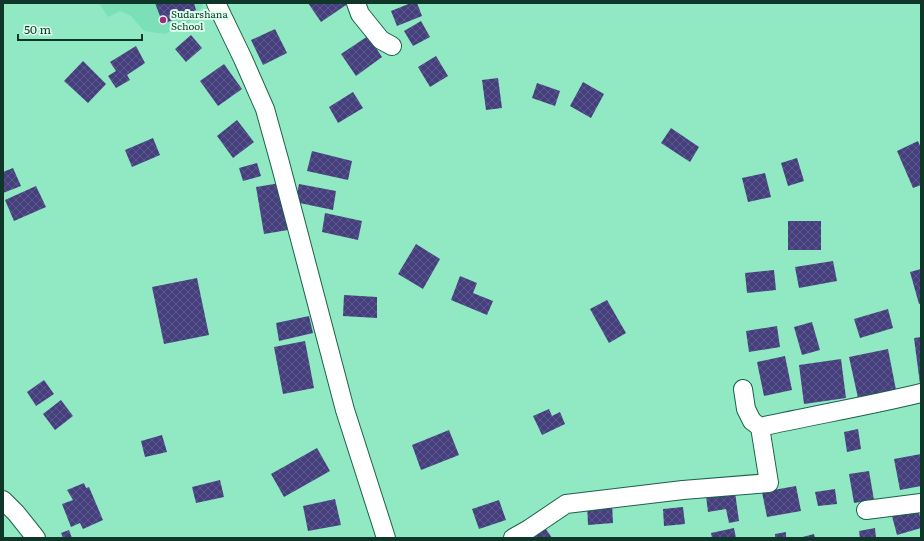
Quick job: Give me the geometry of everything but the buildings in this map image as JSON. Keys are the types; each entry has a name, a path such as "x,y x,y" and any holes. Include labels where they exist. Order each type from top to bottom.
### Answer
{"street":[{"path":"216,3 243,59 265,110 345,410 386,538"},
{"path":"356,3 360,14 381,40 392,46"},
{"path":"513,538 566,504 683,490 769,483 760,427 752,421 746,409 743,389"},
{"path":"760,427 808,416 862,407 921,393"},
{"path":"3,500 16,513 36,538"},
{"path":"866,510 921,503"}],"shaded area":[{"name":"Sudarshana School","path":"99,3 202,3 203,6 188,24 165,34 144,31 131,16 120,11 108,17"}],"place":[{"name":"Sudarshana School","path":"163,20"}]}
